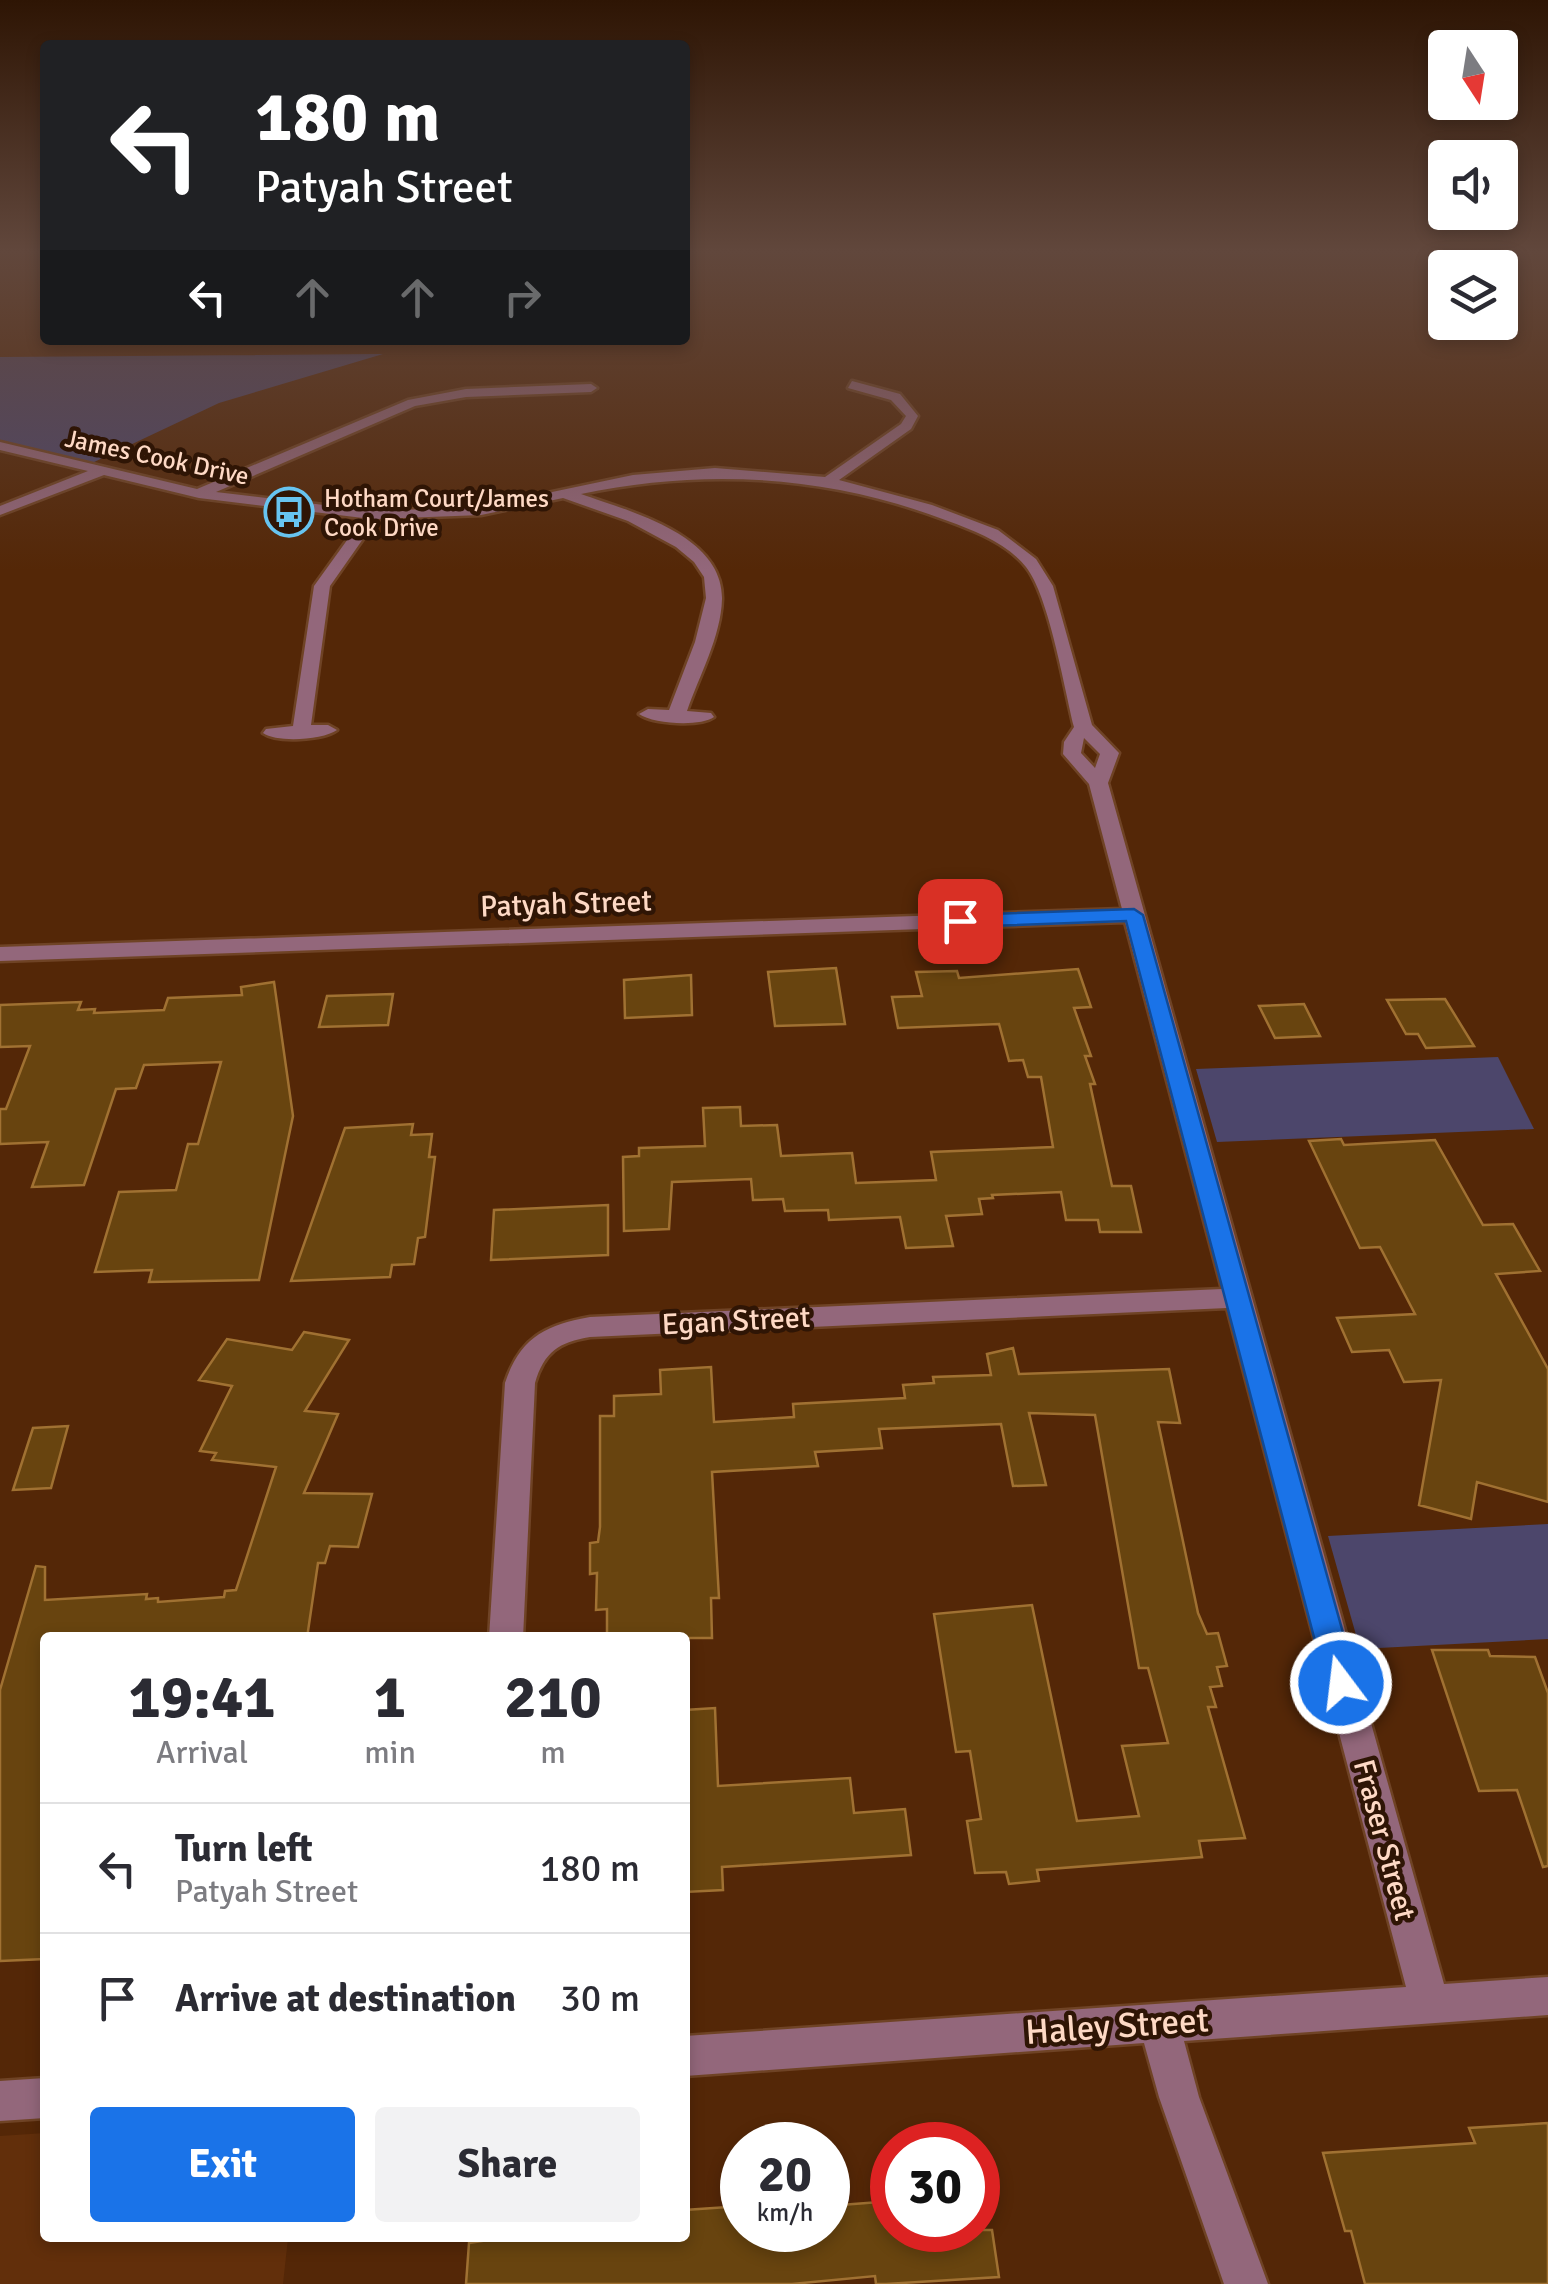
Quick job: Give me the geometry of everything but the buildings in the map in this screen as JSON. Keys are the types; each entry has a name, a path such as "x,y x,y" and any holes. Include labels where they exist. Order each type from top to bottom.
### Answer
{"street":[{"path":"828,481 906,426 912,416 900,399 851,385"},
{"path":"199,494 412,402 466,393 591,388"},
{"name":"James Cook Drive","path":"0,446 199,494 373,515 482,511 633,478 744,472 828,481 954,516 1008,543"},
{"path":"0,511 102,471"},
{"path":"566,494 671,536 698,556 712,576 713,607 676,716"},
{"path":"301,731 322,586 373,515"},
{"name":"Fraser Street","path":"1008,543 1031,562 1045,586 1083,727 1110,753 1098,784 1430,2004"},
{"path":"648,714 706,716"},
{"path":"1083,727 1073,742 1072,754 1098,784"},
{"path":"272,733 328,730"},
{"name":"Patyah Street","path":"0,954 1134,915"},
{"name":"Egan Street","path":"506,1632 520,1383 532,1349 548,1337 590,1328 1235,1298"},
{"name":"Haley Street","path":"690,2056 1548,1996"},
{"path":"1160,2024 1179,2097 1246,2284"},
{"path":"0,2101 40,2098"}],"shaded area":[{"path":"0,358 371,358 219,403 92,463 0,442"},
{"path":"1498,1057 1534,1129 1217,1142 1196,1069"},
{"path":"1548,1524 1548,1639 1360,1649 1328,1536"},
{"path":"40,2133 40,2242 288,2242 283,2284 0,2284 0,2136"}],"place":[{"name":"Hotham Court/James Cook Drive","path":"289,512"}],"route":[{"path":"960,921 1134,915 1341,1683"}]}
